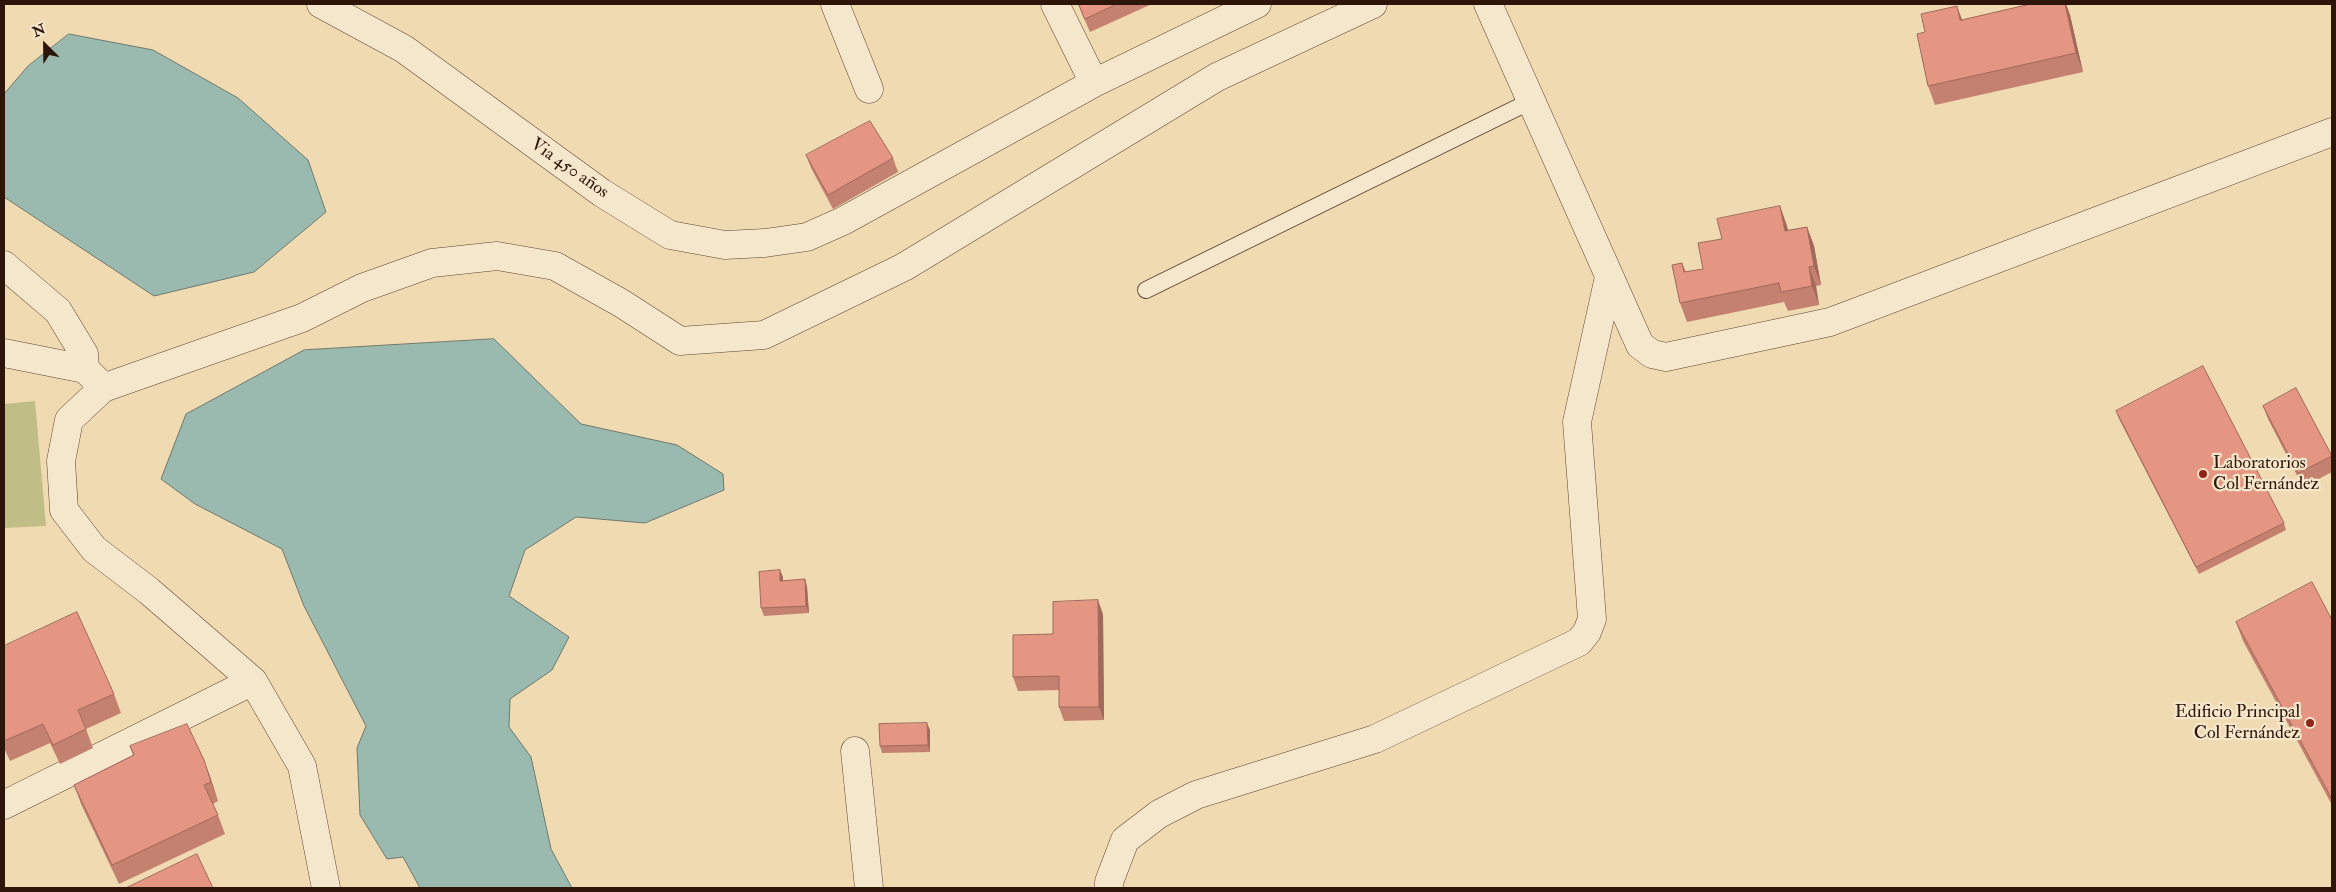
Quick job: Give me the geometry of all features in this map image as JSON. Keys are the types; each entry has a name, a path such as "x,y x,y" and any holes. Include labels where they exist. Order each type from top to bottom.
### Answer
{"street":[{"name":"Via 450 años","path":"321,4 404,49 602,193 670,235 725,245 765,243 807,237 843,221 1094,82 1257,4"},
{"path":"835,4 869,89"},
{"path":"1055,4 1094,82"},
{"path":"4,353 94,378 302,318 362,288 432,263 497,256 555,266 621,303 680,341 764,335 904,267 1217,77 1374,4"},
{"path":"1488,4 1640,345 1652,354 1666,357 1830,322 2332,132"},
{"path":"4,265 58,311 84,354 94,378"},
{"path":"1109,888 1109,882 1125,840 1159,814 1196,795 1375,739 1579,642 1592,619 1577,422 1609,277"},
{"path":"94,378 70,420 61,462 64,510 94,549 149,591 253,682 302,766 326,888"},
{"path":"4,805 253,682"},
{"path":"855,751 869,888"}],"lane":[{"path":"1146,290 1531,102"}],"shaded area":[{"path":"35,401 46,526 4,528 4,404"}],"water":[{"path":"69,34 153,50 238,98 308,160 326,212 254,272 154,296 4,197 4,94 28,66"},
{"path":"494,339 581,424 677,445 723,474 724,490 645,523 576,517 525,550 509,596 569,637 552,670 510,699 509,727 531,757 551,849 572,888 420,888 403,857 387,859 360,815 357,748 366,726 304,606 282,549 195,504 161,479 186,414 304,350"}],"building":[{"path":"1079,4 1117,4 1085,19"},
{"path":"2031,4 2065,4 2076,53 1928,86 1917,34 1925,32 1921,14 1957,6 1960,20"},
{"path":"870,121 893,158 828,195 806,155"},
{"path":"1780,206 1785,231 1807,227 1814,266 1809,267 1812,286 1781,292 1779,283 1680,303 1672,265 1682,263 1684,272 1703,269 1698,243 1722,239 1717,219"},
{"name":"Laboratorios Col Fernández","path":"2203,366 2284,523 2196,567 2116,411"},
{"path":"2296,388 2332,456 2298,473 2263,406"},
{"path":"780,570 780,581 805,579 806,606 761,608 759,572"},
{"name":"Edificio Principal Col Fernández","path":"2312,582 2332,620 2332,799 2236,622"},
{"path":"1098,600 1099,707 1059,707 1059,676 1013,677 1013,635 1053,634 1053,602"},
{"path":"77,612 114,694 78,710 86,729 53,745 43,724 4,741 4,646"},
{"path":"927,723 928,745 880,746 879,724"},
{"path":"187,724 204,760 211,782 204,785 218,815 112,865 74,785 134,755 130,746"},
{"path":"197,854 213,888 126,888"}],"place":[{"name":"Laboratorios Col Fernández","path":"2203,474"},
{"name":"Edificio Principal Col Fernández","path":"2310,723"}]}
